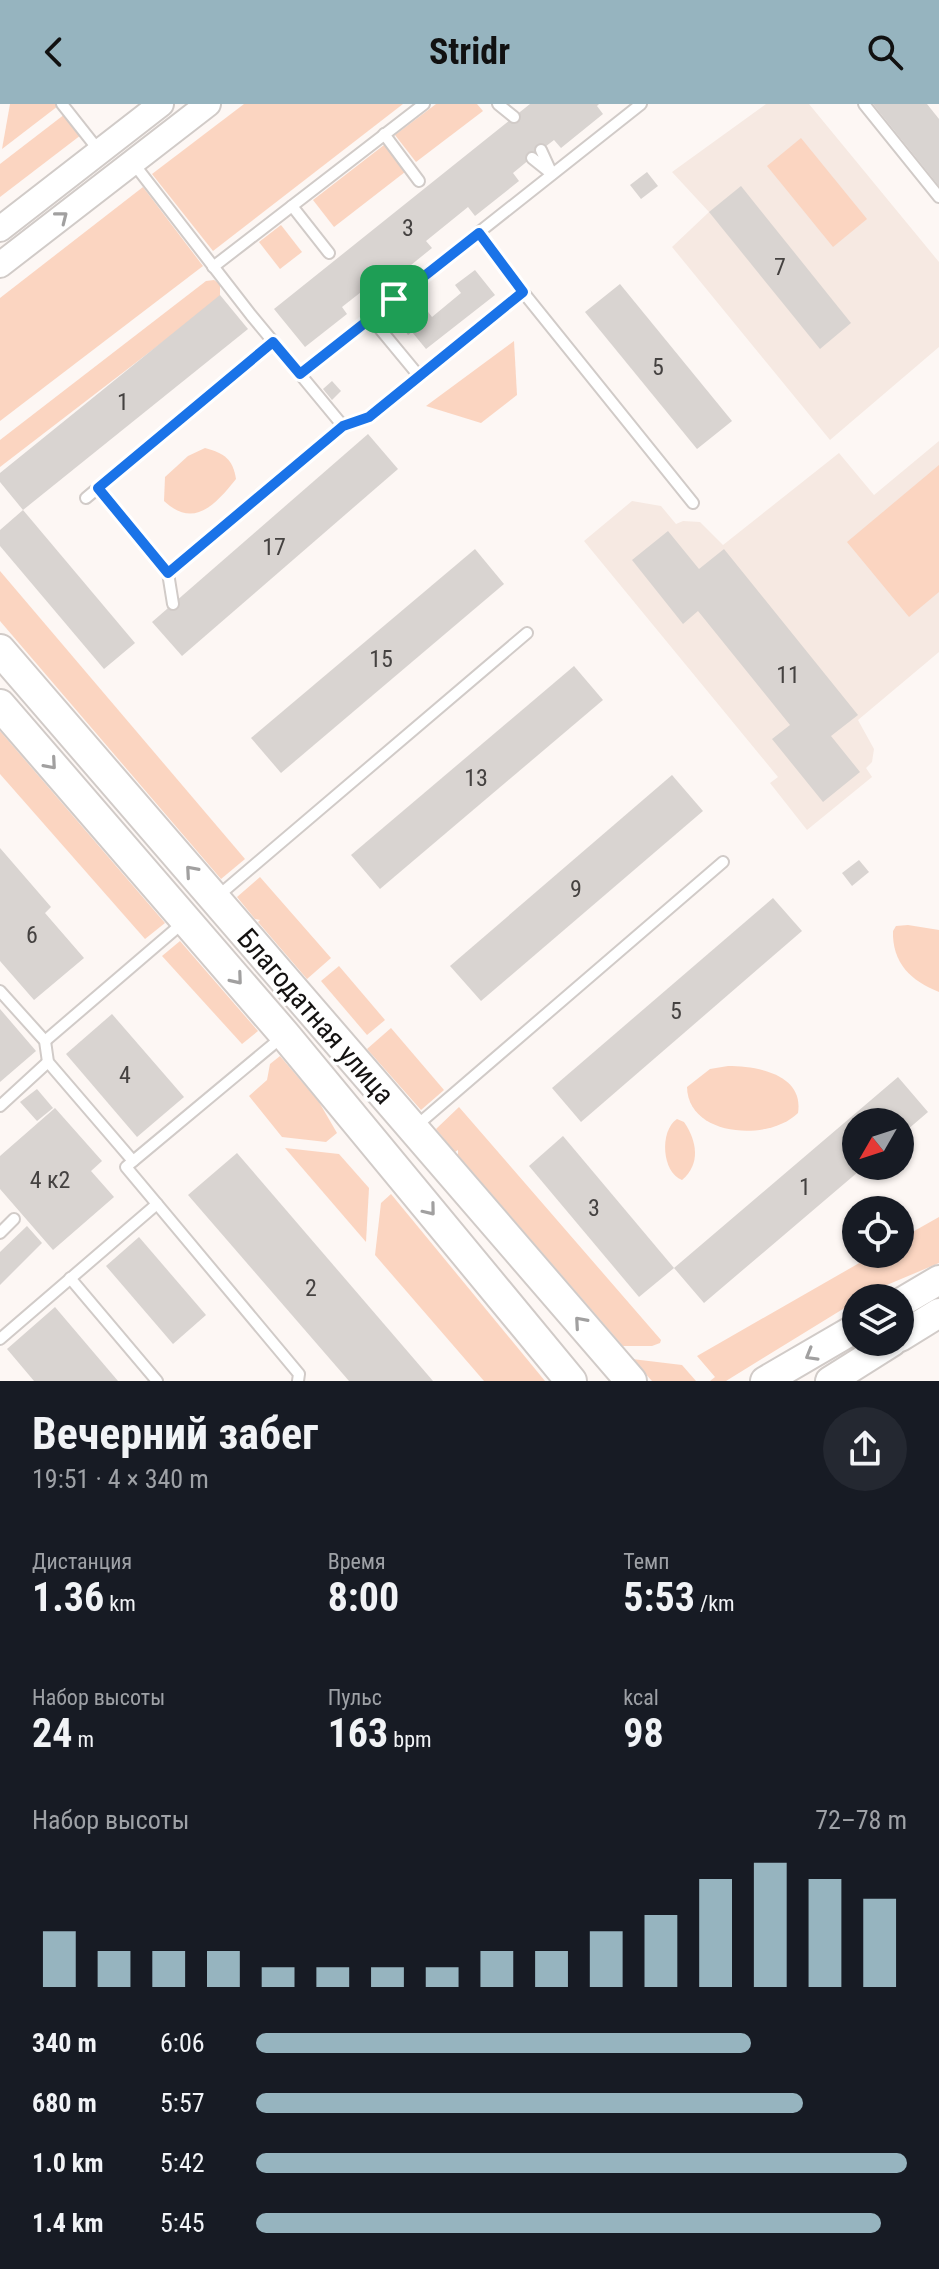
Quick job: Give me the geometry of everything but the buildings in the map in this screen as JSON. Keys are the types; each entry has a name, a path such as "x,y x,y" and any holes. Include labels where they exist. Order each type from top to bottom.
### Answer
{"main road":[{"name":"Благодатная улица","path":"0,650 631,1381"},
{"name":"Благодатная улица","path":"0,705 285,1035 571,1381"},
{"path":"914,1295 939,1280"},
{"path":"914,1328 939,1313"},
{"path":"765,1381 842,1336"},
{"path":"830,1381 870,1356"}],"street":[{"path":"0,229 161,104"},
{"path":"0,265 208,104"}],"lane":[{"path":"62,104 100,152"},
{"path":"213,267 424,104"},
{"path":"300,374 641,104"},
{"path":"864,104 939,197"},
{"path":"384,134 419,181"},
{"path":"537,154 552,174"},
{"path":"133,162 213,267 343,426"},
{"path":"292,206 329,253"},
{"path":"479,233 693,503"},
{"path":"168,573 343,426 369,417 523,292"},
{"path":"371,318 419,376"},
{"path":"86,498 273,342"},
{"path":"98,488 168,573 173,604"},
{"path":"214,899 527,633"},
{"path":"413,1129 723,862"},
{"path":"45,1041 187,920"},
{"path":"0,991 45,1041 48,1062 133,1161"},
{"path":"285,1035 126,1167 299,1374 298,1381"},
{"path":"0,1106 48,1062"},
{"path":"0,1339 157,1204"},
{"path":"0,1233 14,1219"},
{"path":"70,1278 157,1381"}],"shaded area":[{"path":"10,104 56,104 58,106 2,149"},
{"path":"244,104 403,104 213,251 152,174"},
{"path":"436,104 477,104 483,111 416,162 395,135"},
{"path":"766,104 809,104 939,262 939,347 830,440 672,247 709,212 672,172"},
{"path":"65,114 81,135 0,197 0,164"},
{"path":"801,138 867,219 833,247 767,166"},
{"path":"384,145 405,172 334,227 313,200"},
{"path":"143,187 203,266 0,421 0,298"},
{"path":"281,225 302,252 280,269 259,242"},
{"path":"214,280 220,284 220,298 0,467 0,440 206,281"},
{"path":"514,341 517,395 481,423 426,406"},
{"path":"939,441 939,652 858,720 874,749 872,762 866,768 872,777 807,830 770,783 778,777 584,541 632,501 661,506 676,524 683,521 700,522 723,545 839,453 874,495"},
{"path":"205,448 226,458 233,466 236,479 212,505 194,513 185,513 164,501 165,477 188,456"},
{"path":"939,465 939,592 909,617 847,542"},
{"path":"0,571 245,859 221,879 0,621"},
{"path":"0,731 165,923 145,939 0,774"},
{"path":"260,877 331,958 307,979 258,922 260,920 255,919 237,897"},
{"path":"896,926 939,930 939,992 912,976 900,961 893,931"},
{"path":"180,941 258,1031 242,1044 162,956"},
{"path":"339,966 385,1020 367,1035 321,981"},
{"path":"391,1028 444,1090 421,1110 367,1049"},
{"path":"280,1056 319,1102 337,1133 326,1142 282,1137 249,1096 267,1080 270,1064"},
{"path":"728,1066 764,1071 786,1081 794,1089 798,1113 769,1128 750,1131 715,1125 701,1116 691,1104 687,1087 710,1069"},
{"path":"459,1107 661,1340 660,1343 623,1346 458,1155 458,1150 455,1152 436,1129"},
{"path":"677,1119 684,1122 688,1129 695,1152 692,1167 682,1180 670,1169 665,1151 667,1133"},
{"path":"285,1148 339,1154 369,1188 366,1242"},
{"path":"391,1194 545,1381 484,1381 375,1255 381,1203"},
{"path":"939,1217 939,1263 889,1284 842,1284 842,1310 726,1381 710,1381 715,1377 697,1356 851,1268 914,1268 914,1231"},
{"path":"632,1359 682,1365 696,1381 652,1381"}],"route":[{"path":"479,233 523,292 369,417 343,426 168,573 98,488 273,342 300,374 394,299 479,233"}]}
